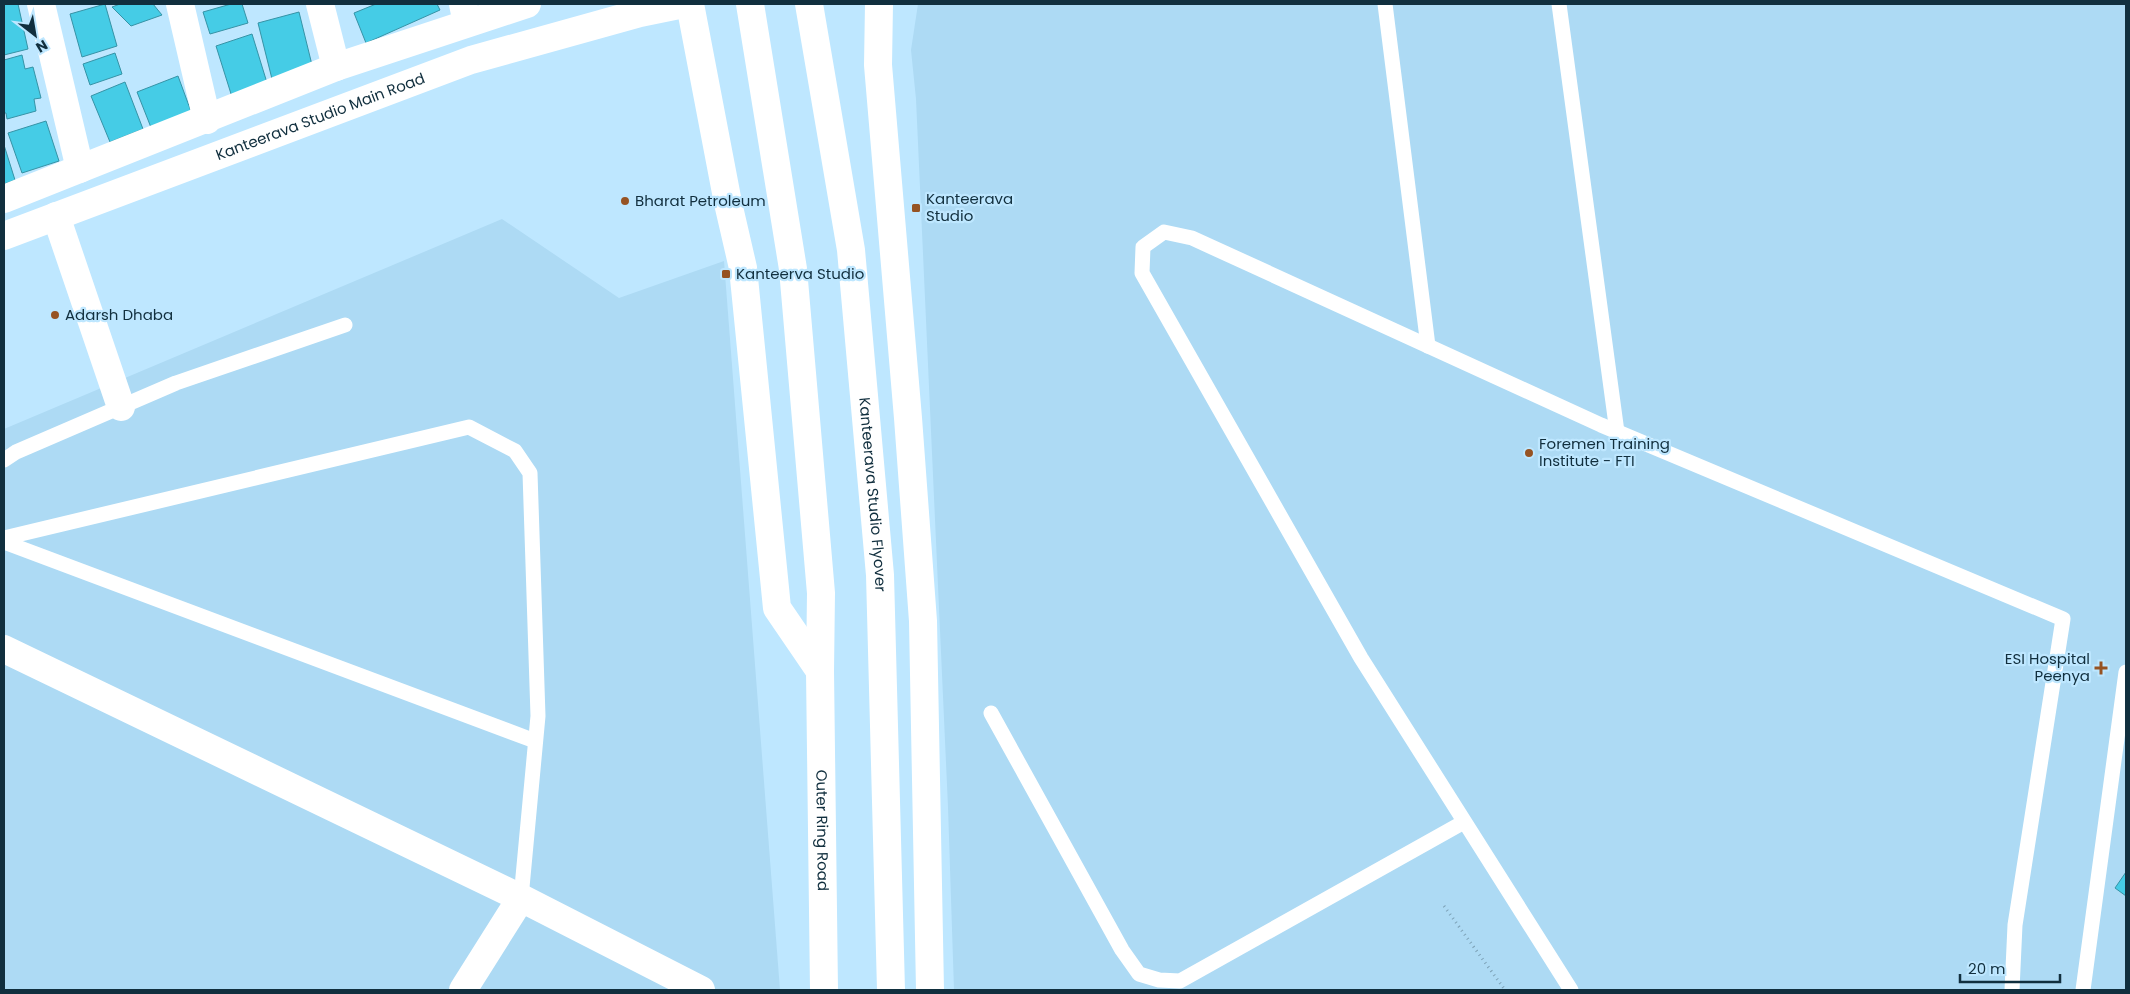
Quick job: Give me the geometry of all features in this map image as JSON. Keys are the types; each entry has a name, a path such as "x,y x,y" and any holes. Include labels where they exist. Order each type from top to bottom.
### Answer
{"main road":[{"path":"41,4 80,169"},
{"path":"180,4 207,120"},
{"path":"320,4 336,67"},
{"path":"4,199 207,120 465,14 527,4"},
{"name":"Kanteerava Studio Main Road","path":"4,236 471,60 640,12 684,4"},
{"path":"690,4 728,203 743,268 777,608 820,671"},
{"path":"750,4 793,268 821,593 820,671"},
{"name":"Kanteerava Studio Flyover","path":"809,4 850,250 880,575 891,990"},
{"path":"879,4 878,66 908,418 923,622 930,990"},
{"path":"56,216 121,407"},
{"path":"4,648 521,898 701,990"},
{"name":"Outer Ring Road","path":"820,671 824,990"},
{"path":"463,990 521,898"}],"lane":[{"path":"1385,4 1428,346"},
{"path":"1559,4 1617,432"},
{"path":"1572,990 1361,658 1142,273 1143,247 1164,232 1192,238 1617,432 2063,619 2015,925 2012,990"},
{"path":"4,460 16,452 176,383 345,325"},
{"path":"4,538 470,427 515,451 530,473 538,716 521,898"},
{"path":"4,542 535,740"},
{"path":"2083,990 2126,672"},
{"path":"991,713 1122,950 1139,974 1159,980 1180,981 1464,822"}],"path":[{"path":"1444,906 1505,990"}],"shaded area":[{"name":"Foremen Training Institute - FTI","path":"918,4 2126,4 2126,990 954,990 948,807 916,99 911,50"},
{"path":"502,219 619,298 724,261 780,990 4,990 4,429"}],"building":[{"path":"4,4 18,4 28,49 4,55"},
{"path":"105,4 117,46 82,57 70,14"},
{"path":"120,4 153,4 162,15 131,26 112,7"},
{"path":"231,4 242,4 248,23 210,34 203,12"},
{"path":"376,4 437,4 440,10 366,43 354,13"},
{"path":"299,12 313,69 272,79 258,23"},
{"path":"252,34 268,86 232,97 216,46"},
{"path":"115,53 122,74 90,85 83,64"},
{"path":"22,55 25,69 33,67 41,98 34,99 36,111 7,119 6,113 4,113 4,60"},
{"path":"178,76 192,114 152,130 137,92"},
{"path":"125,82 143,129 110,142 91,96"},
{"path":"46,121 59,161 22,173 8,133"},
{"path":"4,145 15,180 4,184"},
{"path":"2126,872 2126,896 2115,888"}],"place":[{"name":"Bharat Petroleum","path":"625,201"},
{"name":"Kanteerava Studio","path":"916,208"},
{"name":"Kanteerva Studio","path":"726,274"},
{"name":"Adarsh Dhaba","path":"55,315"},
{"name":"Foremen Training Institute - FTI","path":"1529,453"},
{"name":"ESI Hospital Peenya","path":"2101,668"}]}
